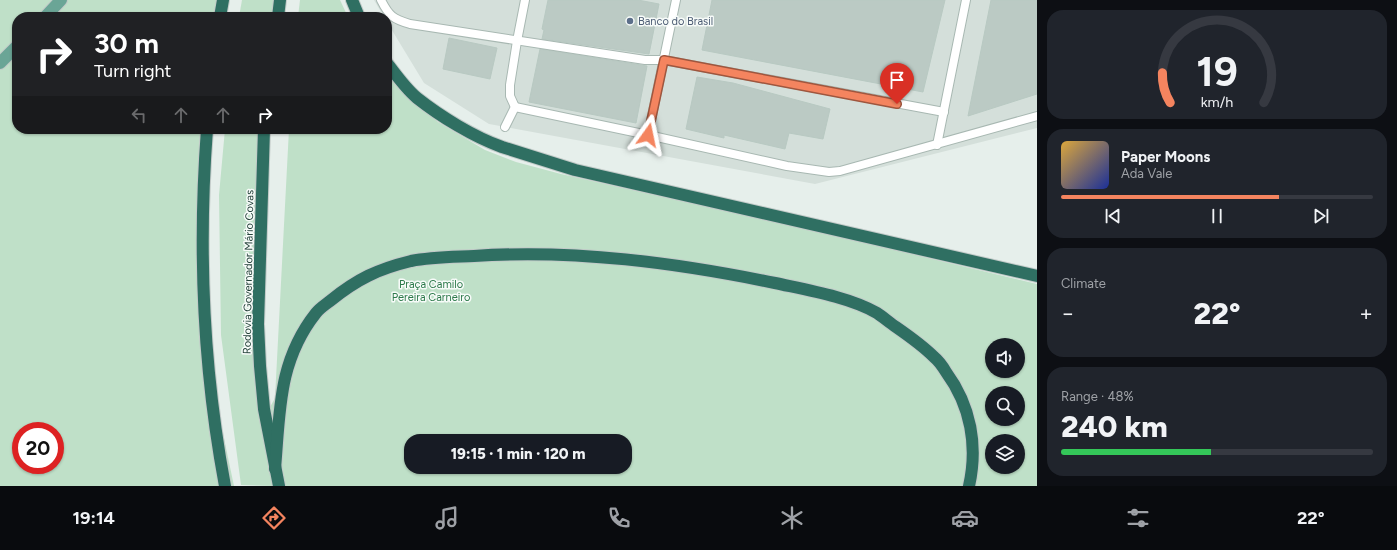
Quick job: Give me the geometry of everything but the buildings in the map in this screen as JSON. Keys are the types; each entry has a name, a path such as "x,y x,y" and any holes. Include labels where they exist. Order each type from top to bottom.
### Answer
{"highway":[{"path":"221,12 223,0"},
{"path":"279,12 280,0"},
{"path":"352,0 357,12"},
{"path":"392,69 417,97 452,122 502,147 575,170 1037,276"},
{"path":"207,134 203,260 207,362 225,486"},
{"name":"Rodovia Governador Mário Covas","path":"264,134 258,324 264,409 279,486"},
{"path":"275,469 281,398 285,373 292,352 317,312 340,293 358,280 378,270 414,260 494,254 544,255 646,262 737,275 802,288 852,302 876,313 936,358 954,382 967,410 974,449 969,486"}],"main road":[{"path":"50,12 61,0"},
{"path":"0,63 12,51"}],"lane":[{"path":"381,0 388,12"},
{"path":"515,107 510,96 510,85 525,0"},
{"path":"648,135 676,0"},
{"path":"938,145 966,0"},
{"path":"392,16 396,20 410,24 645,60 664,60 944,112"},
{"path":"505,127 515,107"},
{"path":"515,107 787,166 828,172 840,171 938,145 1037,116"}],"shaded area":[{"path":"374,0 1037,0 1037,128 815,184 489,124 424,83 392,30 392,12 381,12"}],"green space":[{"path":"0,0 224,0 223,12 12,12 12,134 212,134 207,191 208,362 234,486 0,486"},
{"path":"242,0 276,0 275,12 240,12"},
{"path":"300,0 340,0 346,12 299,12"},
{"name":"Praça Camilo Pereira Carneiro","path":"392,80 408,97 438,122 485,150 516,162 561,174 828,234 1037,284 1037,486 278,486 264,418 275,398 289,134 392,134"},
{"path":"225,134 261,134 255,300 273,486 241,485 221,335 219,195"}],"place":[{"name":"Banco do Brasil","path":"630,21"}],"route":[{"path":"648,135 664,60 897,104"}]}
